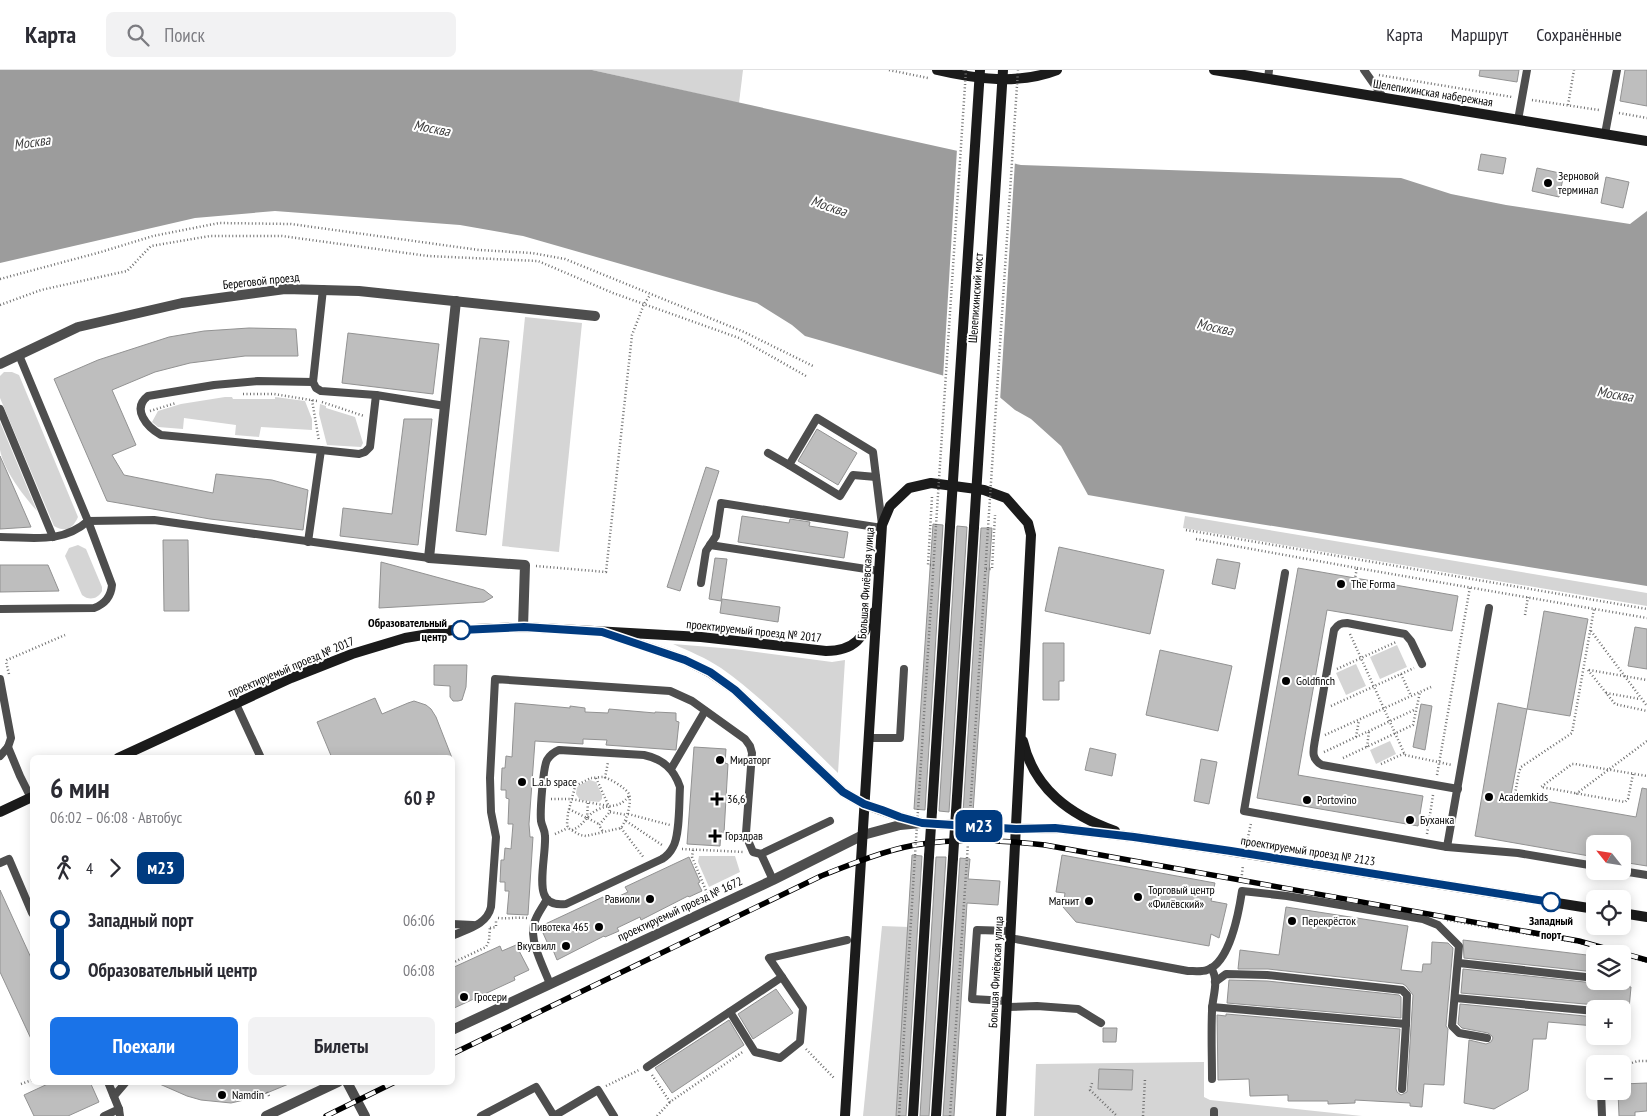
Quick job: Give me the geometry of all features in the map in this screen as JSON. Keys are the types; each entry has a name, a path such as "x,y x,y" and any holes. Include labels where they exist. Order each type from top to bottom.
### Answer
{"street":[{"name":"Шелепихинский мост","path":"912,1116 980,70"},
{"name":"Шелепихинский мост","path":"936,1116 1004,70"},
{"path":"937,75 1006,79 1028,78 1057,70"},
{"name":"Шелепихинская набережная","path":"1214,70 1269,74 1382,97 1647,141"},
{"name":"Береговой проезд","path":"0,364 78,327 182,303 285,289 323,289 595,316"},
{"path":"456,301 429,558 525,565 524,627"},
{"name":"Большая Филёвская улица","path":"846,1116 882,527 890,506 909,488 931,483 984,490 1006,498 1028,523 1031,535 1001,1116"},
{"name":"проектируемый проезд № 2017","path":"125,755 291,678 352,654 405,638 453,630 524,627 701,637 839,651 853,645 865,630 877,604"},
{"name":"проектируемый проезд № 2017","path":"602,632 685,660 710,672 735,690 843,792 864,804 922,823"},
{"path":"1021,732 1025,750 1033,768 1054,797 1074,813 1094,824 1134,837"},
{"path":"0,812 30,799"},
{"name":"проектируемый проезд № 2123","path":"922,823 1016,829 1055,828 1134,837 1586,908"},
{"name":"проектируемый проезд № 1672","path":"455,1029 773,880 863,835 900,825 922,823"},
{"path":"1631,914 1647,917"},
{"path":"266,1116 332,1085"},
{"path":"349,1085 365,1116"}],"lane":[{"path":"1518,120 1527,70"},
{"path":"1605,134 1617,70"},
{"path":"1364,71 1382,97"},
{"path":"323,289 313,382 316,388 321,391 376,395 445,406"},
{"path":"0,609 94,608 108,599 111,594 112,585 88,521 19,355"},
{"path":"313,382 258,381 214,385 148,396 142,400 140,407 142,415 152,430 161,435 359,454 365,452 370,447 376,395"},
{"path":"0,409 53,537"},
{"path":"701,583 706,551 716,536 721,503 882,527 873,452 816,418 788,465"},
{"path":"308,542 321,450"},
{"path":"768,453 840,496 853,475 876,477"},
{"path":"0,537 53,537 65,535 78,529 88,521 154,520 429,558"},
{"path":"710,545 879,571"},
{"path":"1285,573 1244,811 1447,847 1518,853 1586,864"},
{"path":"1447,847 1489,608"},
{"path":"1422,664 1408,636 1402,632 1340,623 1334,630 1313,757 1317,762 1326,766 1458,789"},
{"path":"869,738 900,738 904,669"},
{"path":"0,679 11,738 8,747 0,756"},
{"path":"455,935 486,919 491,907 496,837 490,778 495,680 670,691 686,698 745,740 750,746 752,753 746,833 755,853 761,854 830,821"},
{"path":"236,704 260,755"},
{"path":"671,769 705,711"},
{"path":"8,747 30,794"},
{"path":"564,750 609,753 650,756 671,769 680,787 676,839 671,851 662,859 566,904 553,904 544,894 543,882 545,831 541,819 545,765 549,757 555,752 564,750"},
{"path":"761,854 773,880"},
{"path":"0,863 10,859 30,908"},
{"path":"1631,872 1647,875"},
{"path":"1101,1023 1078,1009 1007,1004 972,999 976,930 1010,935 1188,971 1211,968 1216,965 1225,952 1238,916 1242,891 1287,896 1423,919 1438,925 1459,946 1456,998 1452,1026 1459,1033 1487,1038"},
{"path":"547,899 536,918 533,938 550,984"},
{"path":"455,924 475,926"},
{"path":"730,1012 755,1052 780,1058 800,1042 803,1008 769,958 848,940"},
{"path":"1459,963 1586,977"},
{"path":"1211,968 1214,973 1215,982 1215,995 1212,1007 1212,1079"},
{"path":"1215,982 1226,974 1267,975 1402,990 1407,995 1402,1090"},
{"path":"647,1067 782,978"},
{"path":"1456,998 1586,1010"},
{"path":"1212,1007 1406,1024"},
{"path":"104,1116 119,1112 109,1085"},
{"path":"114,1096 123,1085"},
{"path":"481,1116 536,1087 554,1116 598,1090 614,1116"},
{"path":"1601,1100 1602,1116"}],"path":[{"path":"889,70 937,75"},
{"path":"899,1116 966,70"},
{"path":"950,1116 1018,70"},
{"path":"1568,105 1574,70"},
{"path":"1364,71 1522,99 1647,118"},
{"path":"0,279 153,236 219,223 291,224 479,250 532,253 565,259 744,332 814,366"},
{"path":"0,305 41,290 127,271 151,246 210,236 282,236 428,256 538,261 613,293 739,338 806,376"},
{"path":"525,565 606,572 632,335 644,304 650,295"},
{"path":"240,394 274,394 312,400 373,419"},
{"path":"312,400 321,450"},
{"path":"142,415 157,408 176,403"},
{"path":"932,497 928,565 934,565"},
{"path":"986,569 992,569 995,515"},
{"path":"1186,530 1647,609"},
{"path":"1196,539 1647,618"},
{"path":"1355,578 1357,568"},
{"path":"1483,590 1484,581"},
{"path":"1425,843 1470,587"},
{"path":"1525,614 1528,597"},
{"path":"1515,794 1521,767 1572,732 1594,609"},
{"path":"1345,623 1404,754 1408,757 1461,766"},
{"path":"1591,631 1647,706"},
{"path":"7,666 7,660 65,634"},
{"path":"1327,674 1408,636"},
{"path":"1320,711 1422,664"},
{"path":"1584,669 1647,680"},
{"path":"1588,670 1617,705 1647,710"},
{"path":"1401,674 1411,696"},
{"path":"1315,740 1431,687"},
{"path":"1326,766 1414,725 1420,692"},
{"path":"1605,692 1642,699"},
{"path":"1313,757 1417,709"},
{"path":"1356,737 1359,720"},
{"path":"1367,747 1369,731"},
{"path":"1576,794 1647,740"},
{"path":"604,778 609,753"},
{"path":"1364,772 1404,754"},
{"path":"1633,774 1628,798 1625,802 1543,788 1541,786 1572,764 1647,776"},
{"path":"596,778 610,812 600,825"},
{"path":"596,778 604,778 625,790 629,796 626,821 620,828 584,836 570,829 567,824 571,799 577,785 596,778"},
{"path":"545,840 570,829 580,827 594,811 620,805 629,796"},
{"path":"542,799 571,799 609,806"},
{"path":"587,818 588,802"},
{"path":"569,809 600,825 603,832"},
{"path":"610,812 627,814 677,827"},
{"path":"626,821 671,851"},
{"path":"620,828 649,865"},
{"path":"687,849 741,853 752,848"},
{"path":"694,850 692,857 707,893"},
{"path":"455,962 486,947 489,941 490,927 496,927 497,913"},
{"path":"496,918 536,918"},
{"path":"1631,958 1647,962"},
{"path":"800,1042 840,1085"},
{"path":"656,1116 670,1102 752,1046"},
{"path":"1631,1063 1647,1061"},
{"path":"598,1090 647,1067 670,1102"},
{"path":"1143,1116 1146,1079"},
{"path":"21,1084 30,1081"},
{"path":"1092,1083 1090,1090 1116,1116"},
{"path":"268,1092 270,1098"}],"shaded area":[{"path":"592,70 743,70 739,103"},
{"path":"525,317 582,323 559,552 502,546"},
{"path":"4,372 12,372 19,375 78,517 69,528 62,529 54,526 0,398 0,376"},
{"path":"232,397 233,399 275,399 275,397 305,401 312,419 312,430 261,427 259,437 235,435 236,425 184,418 183,429 158,427 152,422 158,411 181,404"},
{"path":"320,404 326,406 326,408 355,417 363,443 361,447 327,445 319,414"},
{"path":"0,422 37,511 20,490 2,458 0,450"},
{"path":"1185,516 1647,593 1647,606 1183,528"},
{"path":"78,545 86,549 102,587 100,594 93,598 82,595 65,556 69,548"},
{"path":"673,644 734,649 832,662 845,660 838,773 781,718 737,680 709,661"},
{"path":"1397,645 1407,667 1380,679 1370,657"},
{"path":"1356,664 1366,686 1346,695 1336,673"},
{"path":"1390,741 1396,754 1376,764 1370,750"},
{"path":"590,780 596,782 602,795 602,799 599,802 580,800 576,794 577,786"},
{"path":"699,856 735,856 740,872 709,887 698,862"},
{"path":"882,926 909,927 897,1116 863,1116"},
{"path":"1204,1062 1204,1097 1210,1100 1362,1116 1034,1116 1036,1064"}],"water":[{"name":"Москва","path":"0,70 592,70 1021,165 1401,178 1451,194 1506,205 1630,224 1647,211 1647,586 1088,495 1061,446 1031,419 1015,410 990,389 805,336 792,325 757,303 523,236 460,225 275,211 195,218 0,263"}],"pier":[{"path":"957,149 1015,161 1000,401 988,391 943,378"}],"building":[{"path":"1480,70 1519,70 1517,82 1479,76"},
{"path":"1625,70 1647,70 1647,106 1620,101"},
{"path":"1481,154 1506,158 1503,174 1478,170"},
{"name":"Зерновой терминал","path":"1537,168 1564,174 1559,197 1532,191"},
{"path":"1606,177 1629,182 1623,208 1601,203"},
{"path":"249,328 296,329 298,356 245,356 190,363 155,372 112,390 136,445 112,455 124,475 213,493 216,474 272,480 308,490 303,530 210,519 107,501 54,379 98,360 169,337 204,331"},
{"path":"348,333 439,344 433,394 342,383"},
{"path":"480,338 509,341 486,535 456,531"},
{"path":"404,419 432,419 418,545 340,536 343,508 392,514"},
{"path":"817,429 857,453 838,485 798,461"},
{"path":"0,456 31,527 0,529"},
{"path":"706,467 719,471 680,591 667,587"},
{"path":"742,516 789,523 790,519 810,522 809,526 848,532 844,558 738,542"},
{"path":"933,524 943,525 925,810 914,809"},
{"path":"957,526 967,527 949,812 939,811"},
{"path":"981,528 992,528 973,813 963,813"},
{"path":"163,540 188,540 189,611 164,611"},
{"path":"1059,547 1164,570 1150,634 1045,611"},
{"path":"715,558 727,559 721,601 709,599"},
{"path":"1217,559 1240,563 1235,589 1212,584"},
{"path":"381,562 484,590 493,597 484,602 379,608"},
{"path":"0,565 48,565 59,591 0,592"},
{"path":"1298,568 1458,596 1452,631 1327,610 1298,775 1423,796 1418,826 1257,798"},
{"path":"722,599 780,607 778,622 720,613"},
{"path":"1544,611 1588,619 1570,716 1527,709"},
{"path":"1635,627 1647,629 1647,669 1628,666"},
{"path":"1043,643 1064,643 1064,681 1059,681 1059,700 1043,700"},
{"path":"1160,650 1232,666 1218,731 1146,715"},
{"path":"434,665 467,665 466,687 462,700 453,701 450,697 450,686 434,685"},
{"path":"375,698 382,714 414,701 431,709 451,755 331,755 317,722"},
{"path":"515,703 570,708 570,706 585,708 585,712 608,713 609,709 676,713 676,721 679,722 676,750 606,745 607,740 583,739 583,744 535,741 529,824 530,837 533,837 528,915 507,914 509,891 505,891 505,882 500,882 501,860 504,860 505,848 511,849 513,824 508,824 509,799 506,798 506,790 501,790 502,768 505,768 506,756 512,757"},
{"path":"1498,703 1527,709 1511,795 1636,817 1642,788 1647,789 1647,866 1631,863 1631,835 1586,835 1586,855 1475,836"},
{"path":"1421,704 1432,706 1425,750 1413,747"},
{"path":"694,747 726,749 725,763 728,764 724,833 721,832 720,846 687,844"},
{"path":"1090,748 1116,754 1112,776 1085,770"},
{"path":"1201,759 1217,762 1209,804 1194,801"},
{"path":"912,855 922,856 906,1116 896,1116"},
{"name":"Торговый центр «Филёвский»","path":"1062,855 1215,883 1211,901 1227,904 1219,938 1211,934 1209,946 1076,922 1063,907 1065,893 1056,892"},
{"path":"689,857 702,891 641,920 640,917 617,928 619,931 604,936 557,960 553,950 551,951 541,926 603,897 606,902 628,892 625,887"},
{"path":"936,857 946,857 929,1116 920,1116"},
{"path":"960,858 970,859 968,879 1000,881 998,905 967,903 954,1116 943,1116"},
{"path":"0,890 30,956 30,1037 0,972"},
{"path":"1286,907 1408,926 1401,970 1422,972 1423,964 1431,964 1432,942 1448,943 1453,948 1446,1026 1448,1029 1444,1085 1424,1084 1422,1107 1410,1106 1410,1103 1355,1100 1355,1103 1328,1104 1328,1101 1288,1101 1288,1095 1250,1096 1249,1079 1218,1080 1217,1015 1226,1016 1226,1014 1400,1029 1396,1089 1401,1095 1407,1092 1413,995 1406,986 1403,984 1268,969 1238,969 1240,950 1279,955"},
{"path":"1463,940 1586,955 1586,971 1464,958"},
{"path":"516,945 529,970 514,977 515,980 455,1008 455,967 500,946 502,951"},
{"path":"1463,969 1586,982 1586,990 1631,990 1630,1000 1586,1000 1586,1004 1461,993"},
{"path":"1229,980 1267,981 1399,995 1401,997 1401,1018 1227,1003"},
{"path":"776,989 793,1013 753,1039 738,1014"},
{"path":"1460,1004 1586,1016 1586,1025 1548,1022 1546,1039 1533,1039 1528,1090 1494,1109 1464,1103 1469,1040 1486,1044 1491,1042 1493,1038 1488,1033 1462,1028 1458,1024"},
{"path":"729,1020 744,1045 672,1093 655,1068"},
{"path":"1103,1028 1117,1028 1116,1042 1103,1042"},
{"path":"1099,1069 1133,1070 1132,1090 1098,1089"},
{"path":"1647,1083 1647,1111 1635,1112 1635,1116 1619,1116 1618,1100 1631,1100 1631,1084"},
{"path":"46,1085 91,1085 99,1102 68,1116 34,1116 24,1095"},
{"path":"162,1085 286,1085 257,1097 231,1103 201,1100"}],"railway":[{"path":"455,1053 821,876 855,862 891,851 915,845 947,841 996,841 1045,845 1579,941 1647,960"},
{"path":"326,1116 389,1085"}],"bus line":[{"name":"м23","path":"461,630 524,627 602,632 685,660 710,672 735,690 843,792 864,804 922,823 1016,829 1055,828 1134,837 1551,902"}],"place":[{"name":"Зерновой терминал","path":"1548,183"},
{"name":"The Forma","path":"1341,584"},
{"name":"Образовательный центр","path":"461,630"},
{"name":"Goldfinch","path":"1286,681"},
{"name":"Мираторг","path":"720,760"},
{"name":"L.a.b space","path":"522,782"},
{"name":"Academkids","path":"1489,797"},
{"name":"36,6","path":"717,799"},
{"name":"Portovino","path":"1307,800"},
{"name":"Буханка","path":"1410,820"},
{"name":"Горздрав","path":"715,836"},
{"name":"Торговый центр «Филёвский»","path":"1138,897"},
{"name":"Равиоли","path":"650,899"},
{"name":"Магнит","path":"1089,901"},
{"name":"Западный порт","path":"1551,902"},
{"name":"Перекрёсток","path":"1292,921"},
{"name":"Пивотека 465","path":"599,927"},
{"name":"Вкусвилл","path":"566,946"},
{"name":"Гросери","path":"464,997"},
{"name":"Namdin","path":"222,1095"}]}
